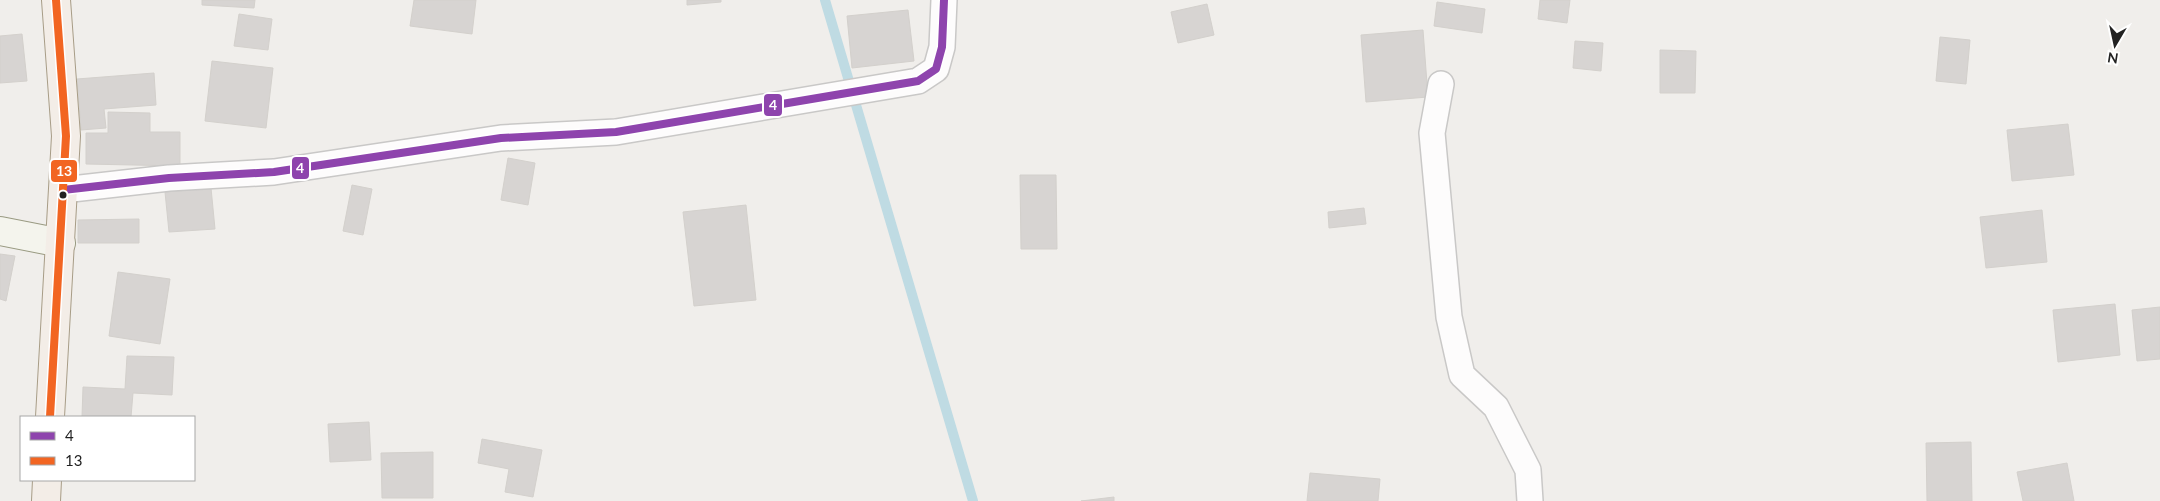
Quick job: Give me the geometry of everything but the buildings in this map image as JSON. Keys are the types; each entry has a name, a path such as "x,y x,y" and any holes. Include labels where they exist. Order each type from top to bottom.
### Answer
{"main road":[{"path":"50,416 66,136 56,0"},
{"path":"46,501 47,481"}],"street":[{"path":"64,190 169,178 274,172 501,138 616,132 918,81 936,69 942,47 944,0"},
{"path":"1441,84 1432,133 1449,317 1462,375 1496,407 1528,470 1530,501"},
{"path":"0,230 61,243"}],"waterway":[{"path":"825,0 973,501"}],"transit line":[{"name":"13","path":"50,416 66,136 56,0"},
{"name":"4","path":"63,190 169,178 274,172 501,138 616,132 918,81 936,69 942,47 944,0"}]}
